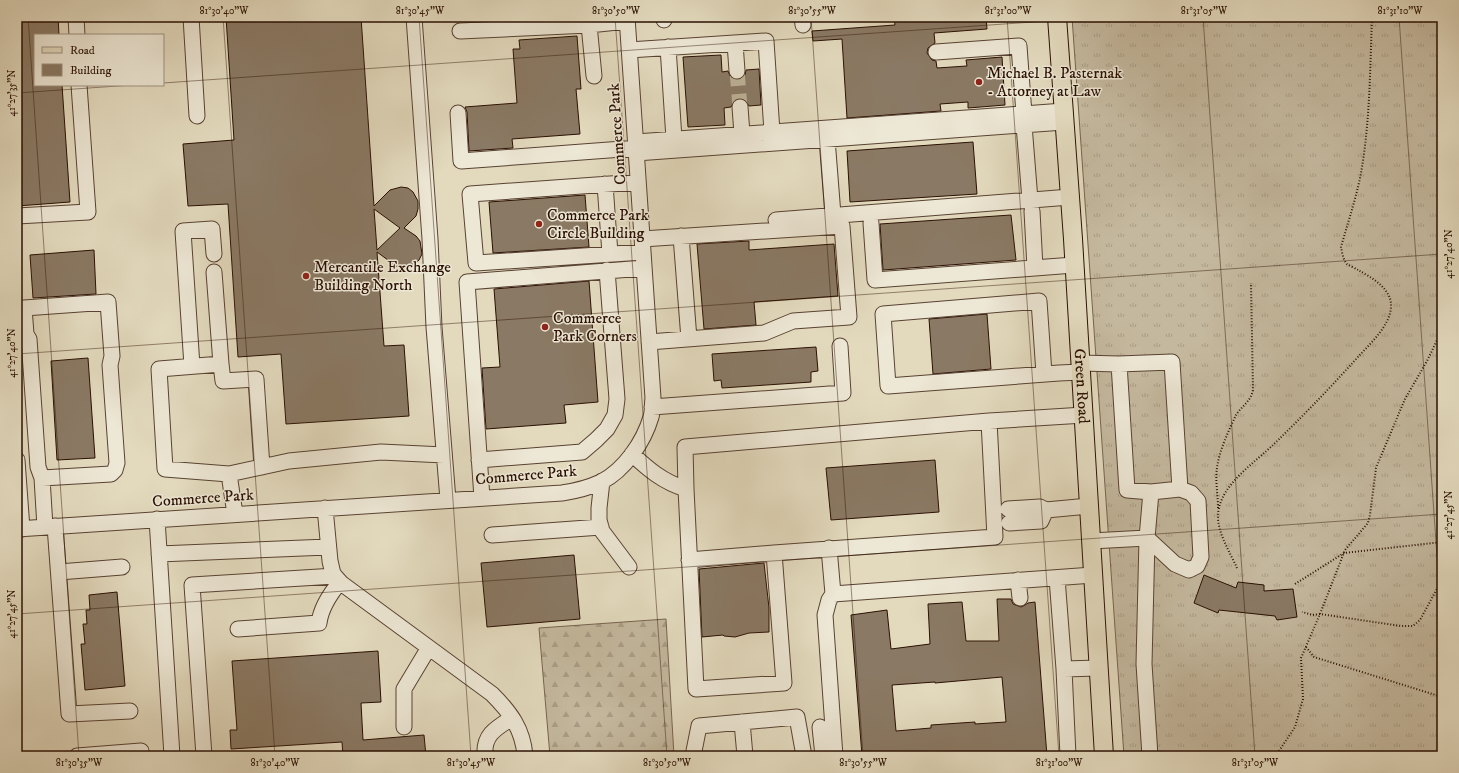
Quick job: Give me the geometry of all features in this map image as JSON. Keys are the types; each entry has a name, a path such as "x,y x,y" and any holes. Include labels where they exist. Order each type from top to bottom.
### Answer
{"main road":[{"name":"Green Road","path":"1057,17 1084,415 1104,756"}],"street":[{"path":"76,17 77,34"},
{"path":"191,17 197,116"},
{"path":"414,17 430,239 434,327 448,500"},
{"path":"460,31 589,25 627,19"},
{"name":"Commerce Park","path":"20,529 562,493 582,489 602,481 616,472 632,454 645,434 652,415 649,342 627,19"},
{"path":"589,25 594,76"},
{"path":"629,50 766,41 772,132"},
{"path":"735,43 737,71"},
{"path":"936,52 1019,46 1035,268"},
{"path":"668,47 674,139"},
{"path":"17,216 88,212 79,86"},
{"path":"740,107 742,134"},
{"path":"458,113 461,161 636,148 827,139 1024,119"},
{"path":"636,148 674,139 772,132 1064,116"},
{"path":"649,342 764,333 793,321 849,318 827,139"},
{"path":"638,182 470,194 476,263 610,254 642,240 838,221 1031,206 1070,197"},
{"path":"605,184 610,254"},
{"path":"642,240 838,221"},
{"path":"871,224 875,280 1074,265"},
{"path":"192,366 183,231 212,229 214,254"},
{"path":"681,236 689,339"},
{"path":"482,498 467,282 644,268"},
{"path":"479,460 582,452 607,429 615,415 617,399 608,270"},
{"path":"214,272 223,381 256,379 262,467"},
{"path":"1044,374 1039,301 883,314 888,386 1044,374 1119,364 1172,362 1180,489"},
{"path":"42,478 112,474 118,463 110,365 112,356 108,302 24,308 26,334 29,339 38,467 42,478 58,572 70,714 130,711"},
{"path":"652,407 843,393 840,346"},
{"path":"221,364 159,369 165,469 229,474 289,461 381,452 444,455"},
{"path":"1091,541 1148,538 1175,564 1189,570 1197,566 1201,557 1198,501 1191,493 1180,489 1151,492 1127,490 1119,364"},
{"path":"774,553 784,683 696,689 685,447 989,421 1084,415"},
{"path":"689,560 829,548 995,537 989,421"},
{"path":"632,454 660,478 672,485 686,489"},
{"path":"17,460 20,529"},
{"path":"229,474 235,514"},
{"path":"602,481 599,508 602,531 629,567"},
{"path":"1150,756 1144,664 1151,492"},
{"path":"1008,516 1041,521 1046,510 1089,506"},
{"path":"325,508 328,547 333,574 428,648 492,694 507,710 519,731 525,756"},
{"path":"157,519 172,756"},
{"path":"492,535 601,527"},
{"path":"159,554 328,547"},
{"path":"829,548 833,594 829,600 825,615 835,756"},
{"path":"58,572 122,567"},
{"path":"833,594 1093,575"},
{"path":"1057,578 1064,669 1068,756"},
{"path":"238,629 319,623 323,606 338,579"},
{"path":"204,756 192,585 338,579"},
{"path":"1018,580 1020,598"},
{"path":"404,727 404,689 428,648"},
{"path":"1064,669 1098,668"},
{"path":"485,756 484,747 488,736 512,718"},
{"path":"693,756 699,726 797,718 804,756"},
{"path":"742,722 745,756"},
{"path":"820,728 823,756"},
{"path":"77,756 141,751"}],"path":[{"path":"1218,509 1225,492 1241,474 1332,387 1377,335 1390,315 1392,305 1385,290 1375,280 1347,264 1341,247 1356,196 1361,172 1366,129 1372,17"},
{"path":"1237,568 1219,528 1217,468 1219,456 1233,422 1244,404 1252,398 1250,283"},
{"path":"1279,751 1295,727 1303,699 1301,658 1345,550 1368,523 1376,468 1405,399 1442,330"},
{"path":"1295,584 1344,553 1442,542"},
{"path":"1302,612 1313,615 1320,614 1401,626 1412,626 1420,620 1438,587 1442,584"},
{"path":"1306,647 1314,657 1442,697"}],"green space":[{"path":"1072,17 1442,17 1442,756 1124,756"},
{"path":"666,619 674,756 550,756 539,628"}],"building":[{"path":"17,17 58,17 59,34 34,34 34,86 62,86 70,202 17,206"},
{"name":"Mercantile Exchange Building North","path":"226,17 361,17 374,206 390,190 401,187 408,188 413,192 418,201 416,216 404,228 416,236 420,241 422,254 419,260 409,267 402,268 396,266 377,252 384,346 404,345 409,416 286,424 281,354 238,357 228,204 188,206 183,144 234,140","holes":["374,209 400,228 377,250"]},
{"path":"894,17 986,17 987,29 934,33 935,43 928,48 927,53 932,60 936,61 937,68 967,66 966,60 1002,57 1005,105 968,108 968,102 940,104 941,111 847,118 842,39 813,41 812,31 895,25"},
{"path":"577,36 581,89 576,89 580,134 512,139 513,148 469,151 467,112 465,107 517,103 513,49 520,49 519,40"},
{"path":"721,55 722,72 728,71 733,79 738,80 742,78 745,75 746,70 759,69 761,105 749,106 744,99 739,98 735,100 731,107 724,108 725,125 688,127 683,57"},
{"path":"973,142 977,194 850,202 847,151"},
{"name":"Commerce Park Circle Building","path":"585,195 589,247 493,253 489,202"},
{"path":"1011,215 1016,260 883,270 880,224"},
{"path":"749,241 749,250 834,244 838,296 754,302 756,325 704,329 697,244"},
{"path":"94,250 96,294 33,298 30,255"},
{"name":"Commerce Park Corners","path":"589,281 598,402 564,405 566,423 486,429 482,368 500,367 494,289"},
{"path":"987,314 991,369 933,374 929,319"},
{"path":"816,347 818,371 811,372 811,382 722,388 721,380 714,381 712,354"},
{"path":"88,358 95,458 57,460 51,361"},
{"path":"935,460 939,512 831,520 826,468"},
{"path":"574,555 580,619 487,627 481,563"},
{"path":"764,563 769,608 769,632 749,633 735,637 723,635 702,637 699,569"},
{"path":"1204,575 1236,588 1238,582 1264,585 1264,591 1293,589 1297,617 1277,620 1275,616 1219,610 1218,613 1194,603"},
{"path":"117,592 125,686 85,690 81,644 85,644 83,624 87,624 86,610 90,610 89,595"},
{"path":"997,599 1011,599 1013,604 1021,607 1028,603 1035,602 1047,756 862,756 851,615 887,610 891,649 930,644 928,604 962,602 966,641 999,641","holes":["1002,677 1006,722 975,724 975,722 931,725 931,728 896,731 892,685"]},
{"path":"378,651 381,702 361,703 363,740 424,735 426,756 343,756 342,742 231,749 230,730 237,730 232,661"}],"tunnel":[{"path":"737,71 740,107"}],"place":[{"name":"Michael B. Pasternak - Attorney at Law","path":"979,82"},
{"name":"Commerce Park Circle Building","path":"539,224"},
{"name":"Mercantile Exchange Building North","path":"306,276"},
{"name":"Commerce Park Corners","path":"545,327"}]}
